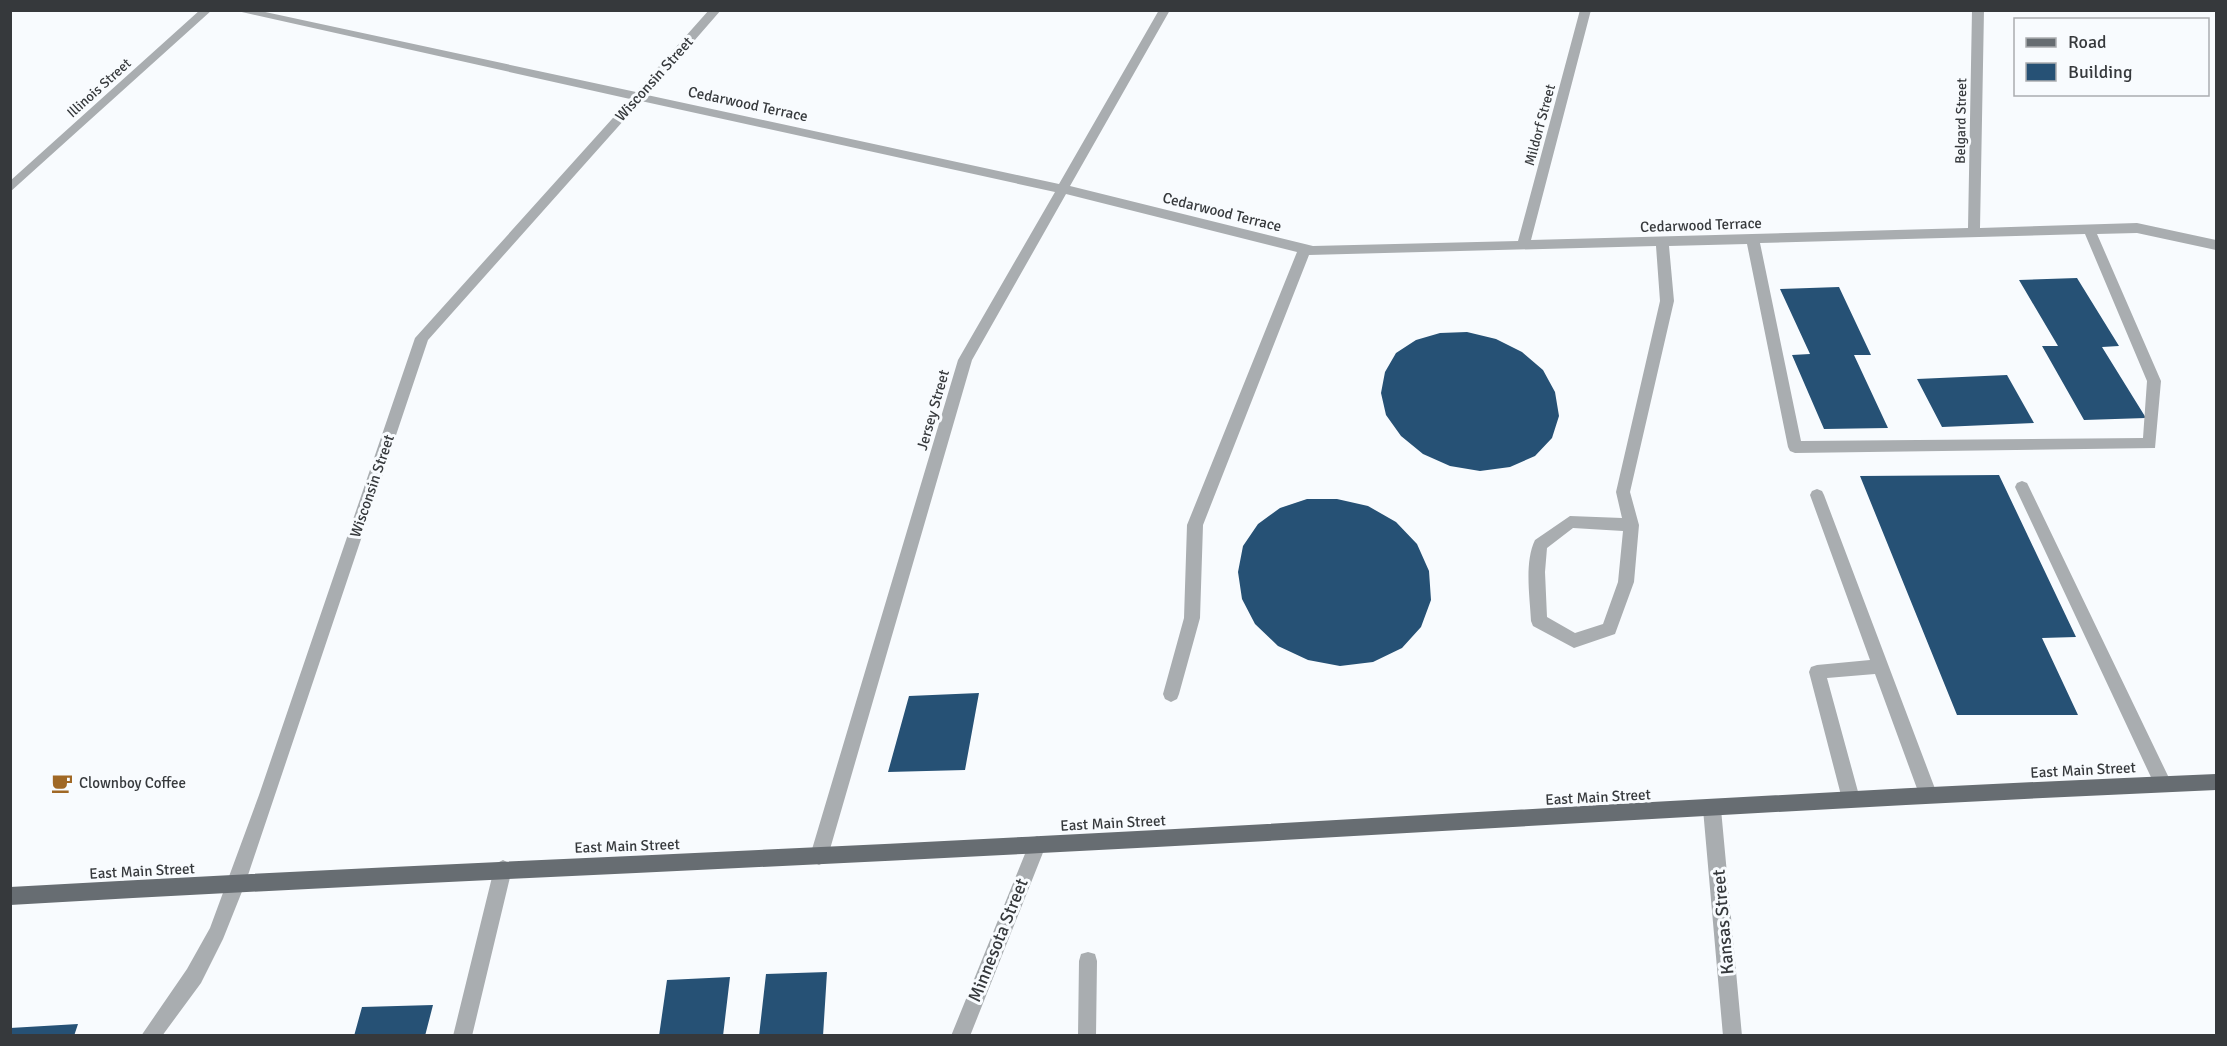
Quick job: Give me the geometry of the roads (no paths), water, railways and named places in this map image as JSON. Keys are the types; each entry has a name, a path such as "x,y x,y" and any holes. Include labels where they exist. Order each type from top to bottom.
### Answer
{"main road":[{"name":"East Main Street","path":"10,896 503,869 1037,845 1712,809 1928,794 2217,782"}],"street":[{"name":"Illinois Street","path":"10,188 207,10"},
{"name":"Cedarwood Terrace","path":"238,10 1063,189 1305,249 1324,251 1662,243 1974,231 2138,228 2217,245"},
{"name":"Wisconsin Street","path":"150,1035 194,976 209,950 236,884 422,338 716,10"},
{"name":"Jersey Street","path":"819,856 965,360 1165,10"},
{"name":"Mildorf Street","path":"1523,246 1586,10"},
{"name":"Belgard Street","path":"1974,231 1978,10"},
{"path":"1753,240 1795,447 2150,444 2154,381 2089,229"},
{"path":"1631,525 1570,522 1540,545 1537,572 1539,621 1574,641 1609,629 1626,582 1631,525 1623,492 1667,301 1662,243"},
{"path":"1171,694 1192,618 1195,525 1305,249"},
{"path":"2022,487 2163,784"},
{"path":"1817,495 1928,794"},
{"path":"1851,799 1817,672 1881,666"},
{"name":"Kansas Street","path":"1712,809 1733,1035"},
{"name":"Minnesota Street","path":"960,1035 1037,845"},
{"path":"462,1035 503,869"},
{"path":"1087,1035 1088,961"}],"place":[{"name":"Clownboy Coffee","path":"62,783"}]}
